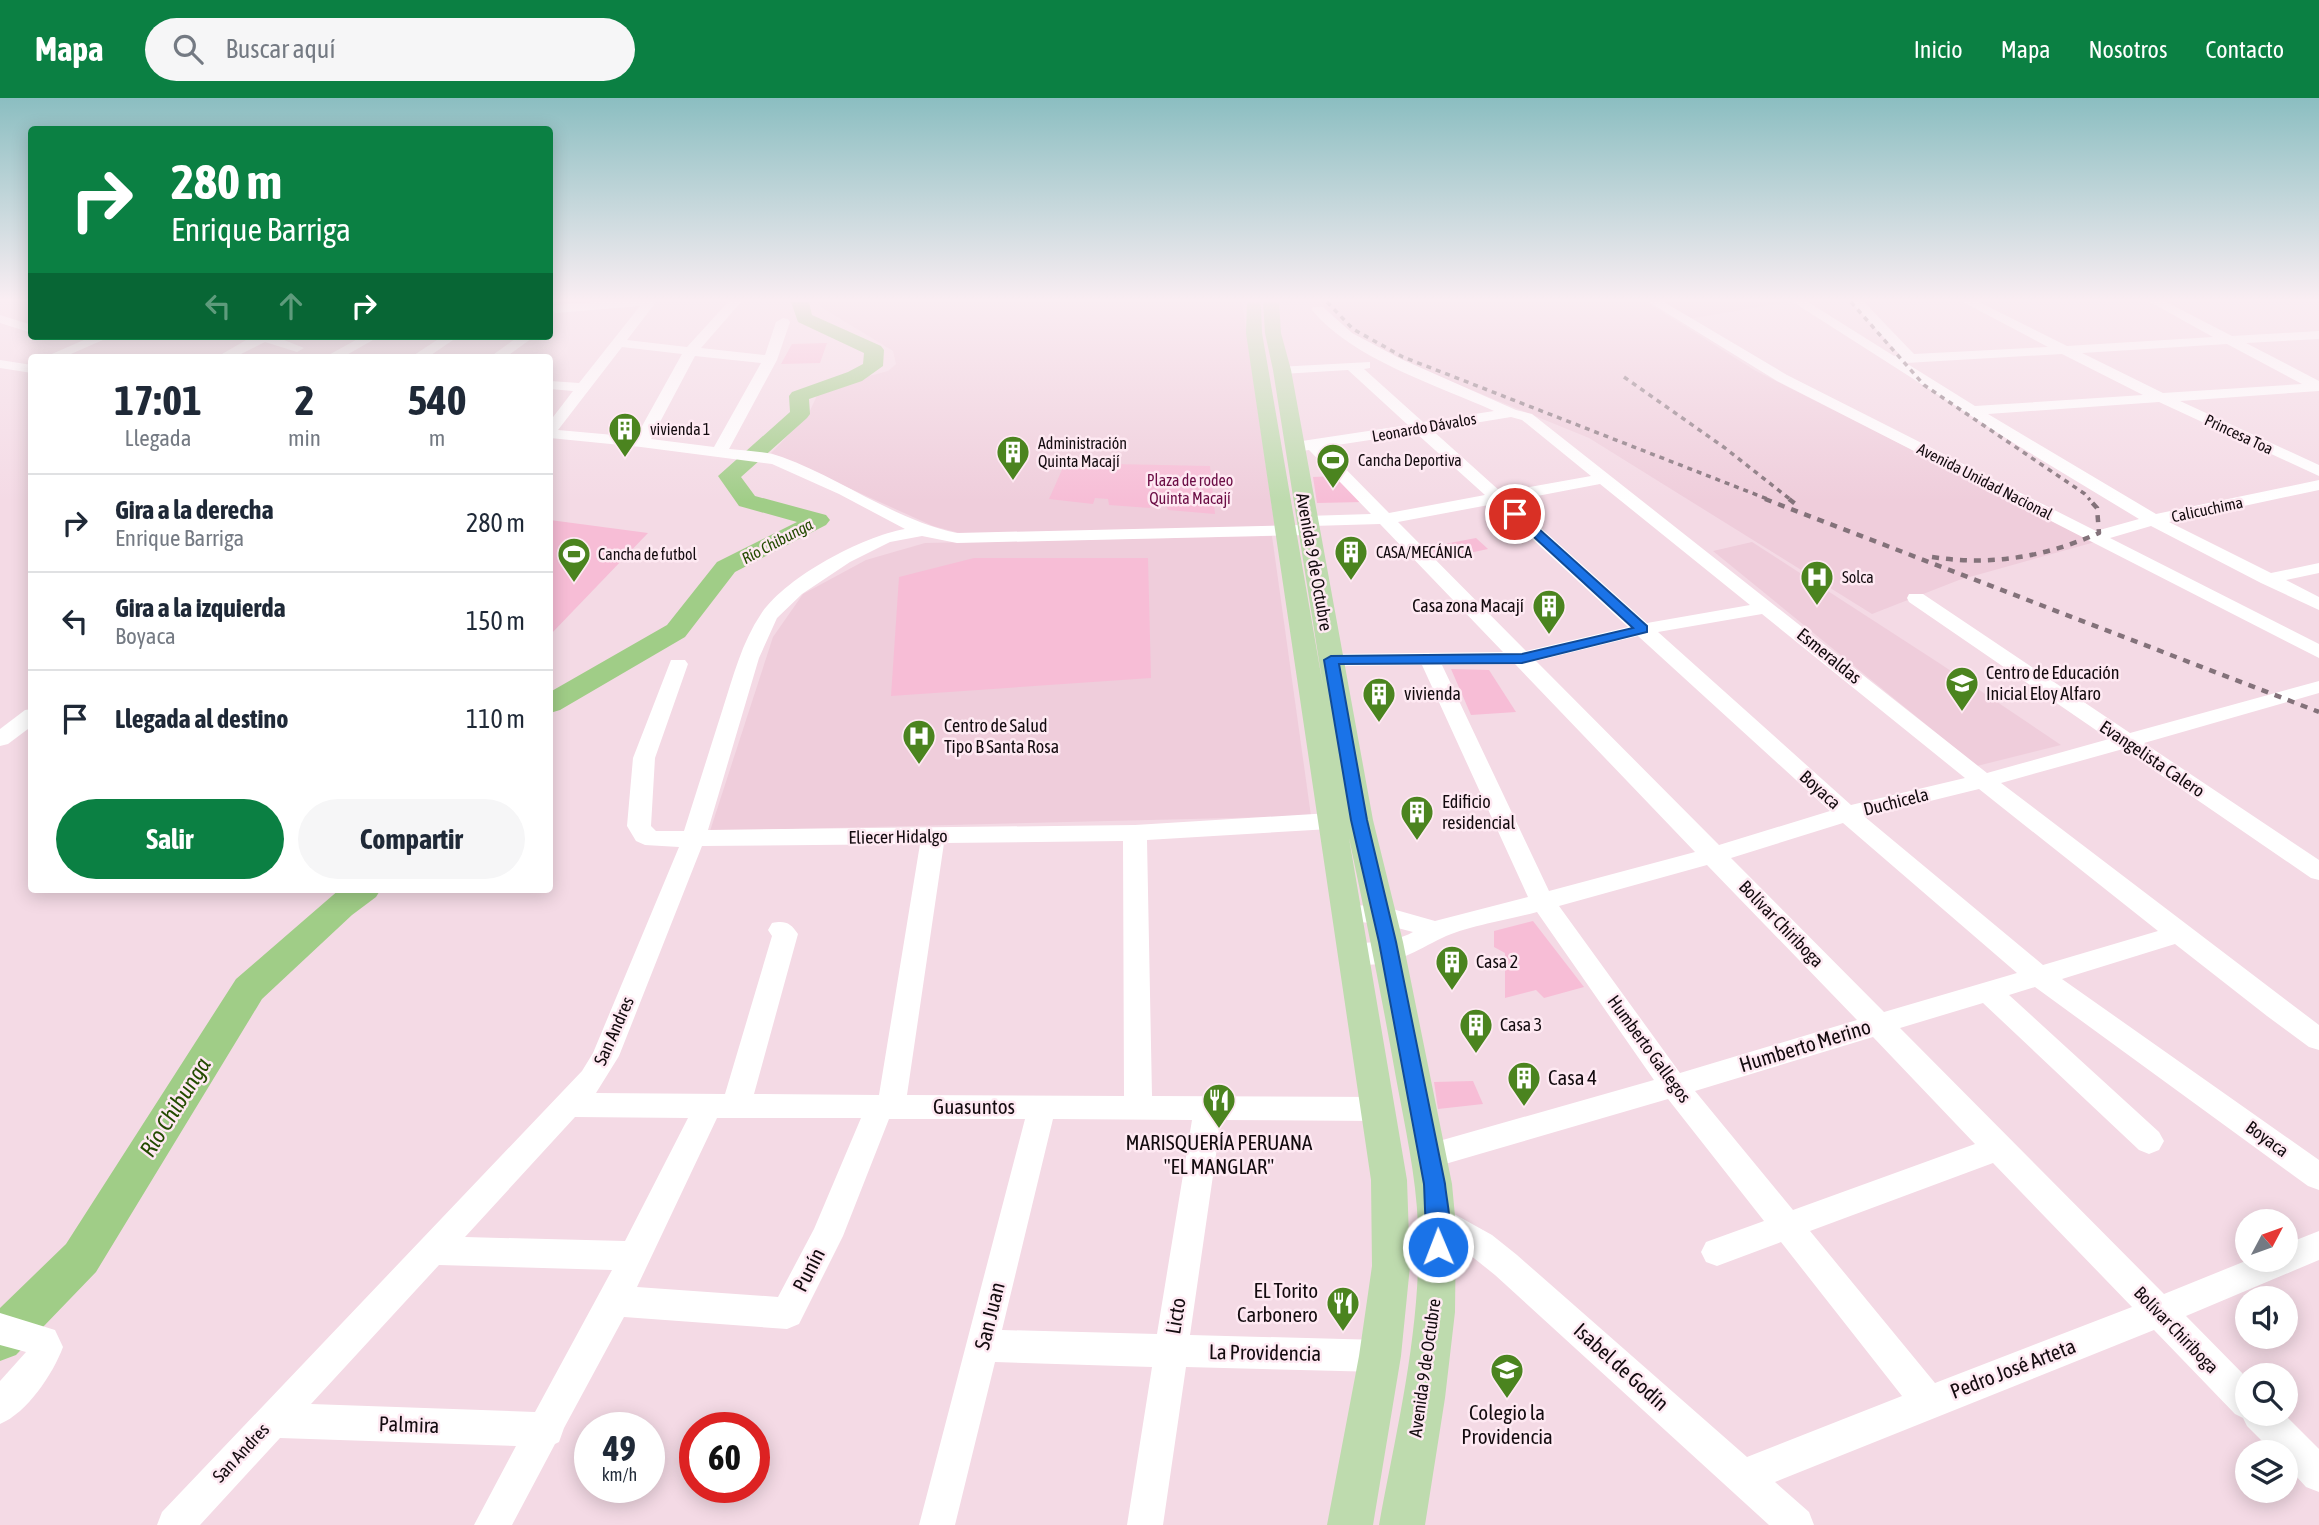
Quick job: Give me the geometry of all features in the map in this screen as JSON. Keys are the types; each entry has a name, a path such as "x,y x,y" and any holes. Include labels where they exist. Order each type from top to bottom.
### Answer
{"main road":[{"name":"Avenida 9 de Octubre","path":"1262,369 1331,660 1359,820 1389,954 1438,1219 1437,1275 1430,1354 1402,1525"},
{"name":"Avenida 9 de Octubre","path":"1282,370 1305,446 1299,527 1330,821 1389,1180 1391,1266 1380,1356 1350,1525"}],"street":[{"path":"0,373 19,369"},
{"path":"553,428 599,369"},
{"path":"641,442 681,369"},
{"path":"719,452 765,369"},
{"path":"1282,370 1307,369"},
{"name":"Boyaca","path":"1355,369 1847,814 2037,975 2319,1177"},
{"name":"Esmeraldas","path":"1411,369 1511,413 1527,417 1983,781 2182,933 2276,1009 2319,1039"},
{"name":"Avenida Unidad Nacional","path":"1766,369 2319,653"},
{"path":"1904,369 2153,520 2319,604"},
{"name":"Princesa Toa","path":"2102,369 2319,471"},
{"path":"2283,369 2319,387"},
{"path":"553,385 583,388"},
{"path":"1972,411 2319,387"},
{"name":"Leonardo Dávalos","path":"1305,446 1511,413"},
{"path":"553,432 776,460 845,491 922,531 957,538 1299,527 1385,519 1605,478"},
{"name":"Bolívar Chiriboga","path":"1305,446 1385,519 2001,1147 2235,1390"},
{"name":"Calicuchima","path":"2096,537 2153,520 2319,485"},
{"name":"San Andres","path":"175,1525 592,1079 605,1056 693,840 750,658 769,616 795,590 844,558 885,538 922,531"},
{"path":"2267,579 2319,568"},
{"name":"Evangelista Calero","path":"1916,598 2319,872"},
{"path":"1331,660 1522,659 1643,629 1768,607"},
{"name":"Humberto Gallegos","path":"1429,659 1542,901 1674,1086 1784,1226 1928,1401"},
{"name":"Eliecer Hidalgo","path":"677,664 644,758 639,827 645,835 653,839 1135,833 1330,821"},
{"name":"Duchicela","path":"1353,954 1389,954 1414,945 1434,931 1713,855 1847,814 1983,781 2319,687"},
{"path":"0,738 28,718"},
{"path":"1135,833 1138,1107"},
{"name":"Punín","path":"615,1301 787,1313 827,1236 886,1106 933,836"},
{"path":"1346,914 1380,912 1408,919 1434,931"},
{"path":"492,1525 547,1430 615,1301 634,1256 723,1106 785,934 781,930"},
{"name":"Humberto Merino","path":"1428,1156 1674,1086 2182,933"},
{"path":"1987,990 2149,1141"},
{"name":"Guasuntos","path":"570,1105 1377,1109"},
{"name":"San Juan","path":"937,1525 1042,1107"},
{"name":"Licto","path":"1145,1525 1208,1108"},
{"path":"1717,1252 2001,1147"},
{"name":"Isabel de Godín","path":"1438,1219 1481,1245 1506,1265 1796,1525"},
{"name":"Pedro José Arteta","path":"2298,1254 2319,1245"},
{"path":"431,1250 634,1256"},
{"name":"Pedro José Arteta","path":"1743,1476 1928,1401 2159,1313 2256,1272"},
{"path":"0,1407 41,1361 46,1347 43,1341 11,1332"},
{"name":"La Providencia","path":"983,1346 1380,1356"},
{"name":"Palmira","path":"271,1420 547,1430"},
{"path":"2271,1426 2319,1474"}],"shaded area":[{"path":"891,369 1252,369 1275,528 963,534 933,526 771,453 808,415 820,389"},
{"path":"1419,369 1752,369 2095,542 1959,580 1872,614 1589,438"},
{"path":"1272,536 1311,816 710,831 773,637 803,594 866,560 925,543"},
{"path":"1752,542 2061,745 1977,766 1713,551"}],"green space":[{"name":"Plaza de rodeo Quinta Macají","path":"1065,463 1210,466 1215,514 1168,510 1166,505 1151,503 1150,508 1109,505 1108,499 1095,498 1093,504 1049,499"},
{"name":"Cancha Deportiva","path":"1337,476 1363,502 1317,503 1313,477"},
{"name":"Cancha de futbol","path":"553,520 648,533 553,632"},
{"path":"1476,538 1488,549 1441,559 1429,547"},
{"path":"974,558 1148,558 1151,678 891,696 899,577"},
{"path":"1451,669 1489,670 1516,712 1471,715"},
{"path":"1533,921 1584,987 1544,998 1536,990 1505,998 1505,953 1494,947 1494,931"},
{"path":"1473,1081 1483,1104 1438,1109 1434,1082"}],"waterway":[{"name":"Río Chibunga","path":"553,702 676,631 726,567 818,520 747,501 729,476 800,414 799,396 869,369"},
{"name":"Río Chibunga","path":"0,1339 81,1258 249,989 340,906 358,893"}],"railway":[{"path":"1433,369 1770,500"},
{"path":"1910,369 1924,385 2090,500"},
{"path":"1624,377 1725,448 1791,500"},
{"path":"1765,499 2319,712"},
{"path":"1789,499 1798,506"},
{"path":"1932,557 1997,560 2038,554 2078,541 2099,533 2097,508 2089,499"}],"place":[{"name":"vivienda 1","path":"625,459"},
{"name":"Administración Quinta Macají","path":"1013,482"},
{"name":"Cancha Deportiva","path":"1333,490"},
{"name":"CASA/MECÁNICA","path":"1351,582"},
{"name":"Cancha de futbol","path":"574,584"},
{"name":"Solca","path":"1817,607"},
{"name":"Casa zona Macají","path":"1549,636"},
{"name":"Centro de Educación Inicial Eloy Alfaro","path":"1962,713"},
{"name":"vivienda","path":"1379,724"},
{"name":"Centro de Salud Tipo B Santa Rosa","path":"919,766"},
{"name":"Edificio residencial","path":"1417,842"},
{"name":"Casa 2","path":"1452,992"},
{"name":"Casa 3","path":"1476,1055"},
{"name":"Casa 4","path":"1524,1108"},
{"name":"MARISQUERÍA PERUANA \"EL MANGLAR\"","path":"1219,1130"},
{"name":"EL Torito Carbonero","path":"1343,1333"},
{"name":"Colegio la Providencia","path":"1507,1400"}],"route":[{"path":"1438,1247 1434,1184 1387,942 1359,820 1331,660 1522,659 1643,629 1515,514"}]}
